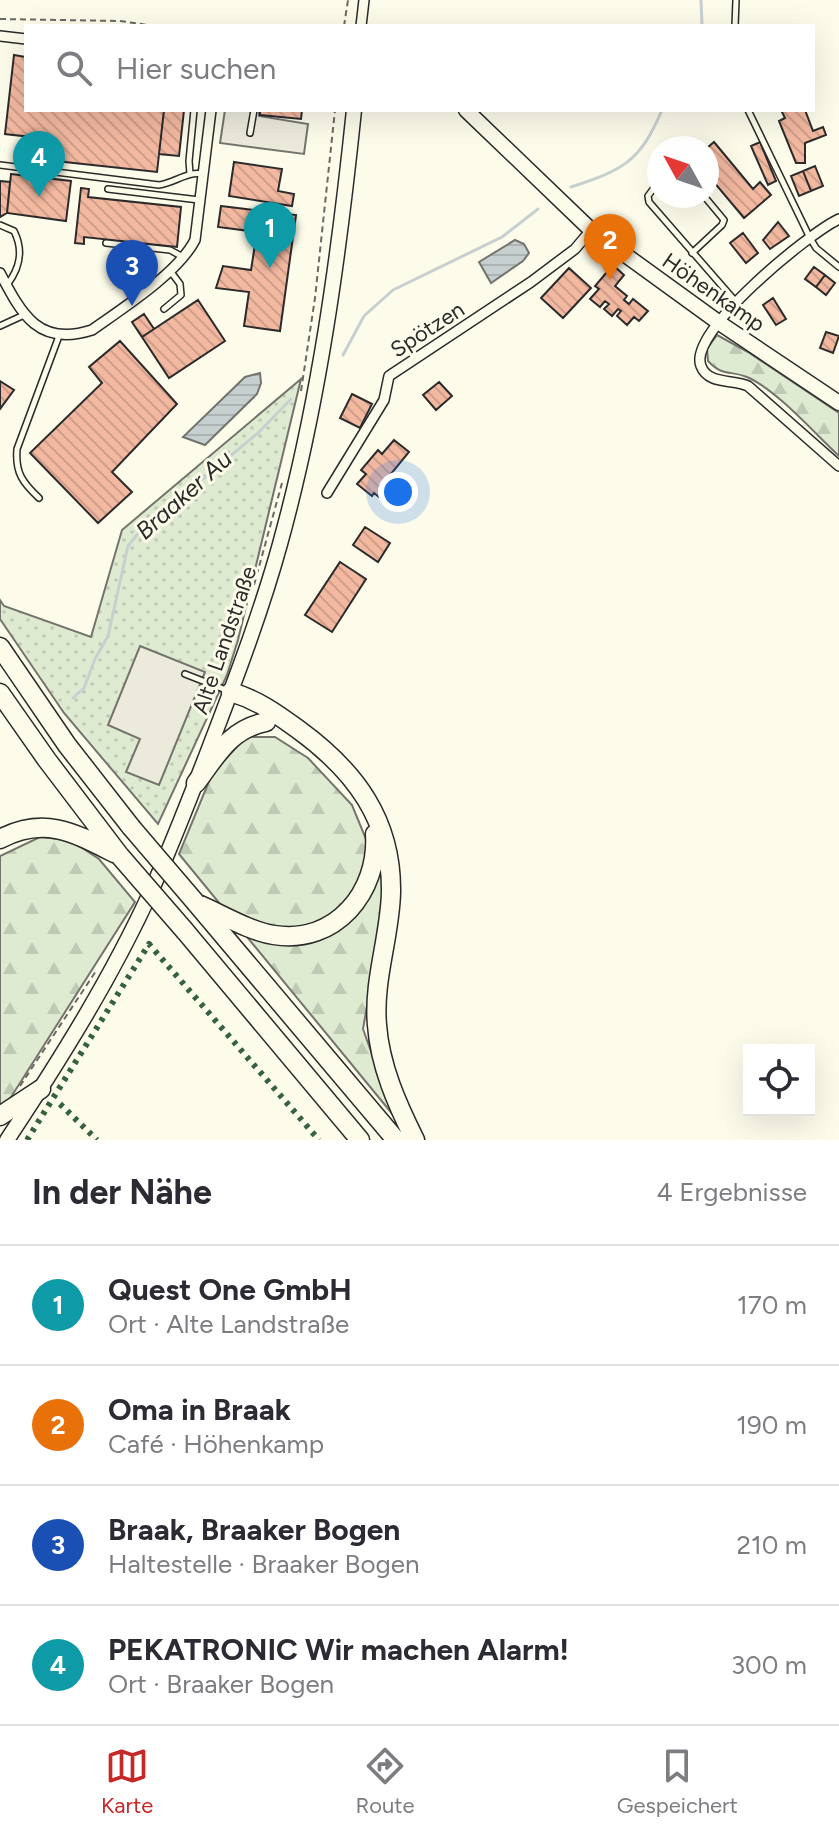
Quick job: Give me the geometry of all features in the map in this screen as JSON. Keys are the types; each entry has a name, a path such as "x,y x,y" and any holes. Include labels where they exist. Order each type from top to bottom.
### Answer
{"highway":[{"path":"0,647 75,755 131,827 396,1140"},
{"path":"231,692 240,707 266,722 299,730"},
{"path":"231,692 261,703 330,752 359,786 373,815 385,848 391,891 377,999 378,1040 394,1096 415,1140"},
{"path":"0,693 120,856 360,1140"},
{"path":"196,783 219,751 237,733 248,725 266,722"},
{"path":"196,903 274,935 309,934 334,923 352,909 369,882 376,849 373,815"},
{"path":"0,839 36,827 51,827 67,831 120,856"},
{"path":"0,1116 41,1089"}],"main road":[{"name":"Alte Landstraße","path":"7,1140 41,1089 152,889 252,638 281,542 302,452 324,335 354,112"},
{"path":"350,145 364,112"},
{"name":"Höhenkamp","path":"468,112 591,230 718,322 839,403"}],"street":[{"path":"361,24 364,0"},
{"path":"0,36 24,39"},
{"path":"0,273 24,314 38,327 59,336 92,330 171,271 195,240 211,112"},
{"path":"839,219 810,238 736,302 718,322 698,353 701,368 709,377 748,386 839,466"},
{"name":"Spötzen","path":"327,493 384,400 389,376 531,282 575,249 591,230"}],"lane":[{"path":"735,24 736,0"},
{"path":"190,174 194,112"},
{"path":"250,133 254,112"},
{"path":"749,112 810,238 816,248 839,267"},
{"path":"0,165 159,185 174,183 190,174 203,174"},
{"path":"108,189 200,200"},
{"path":"654,208 736,302"},
{"path":"692,253 722,225 724,220 714,208"},
{"path":"0,225 14,231 19,241 18,271 6,285"},
{"path":"106,243 170,250 184,258"},
{"path":"164,309 181,295 180,284 171,271"},
{"path":"0,326 24,314"},
{"path":"39,498 21,480 17,470 17,449 59,336"},
{"path":"185,674 231,692"}],"path":[{"path":"344,24 348,0"},
{"path":"0,19 141,24"},
{"path":"301,396 335,112"},
{"path":"253,590 285,470"},
{"path":"18,1087 97,970"}],"green space":[{"path":"717,335 839,413 839,456 759,383 722,371 708,361 707,349"},
{"path":"301,379 227,675 158,824 64,713 0,619 0,600 4,606 91,637 122,530"},
{"path":"246,737 275,737 308,758 352,805 384,883 377,949 363,1029 394,1116 179,854 212,774"},
{"path":"40,837 70,840 99,859 135,902 6,1105 0,1104 0,856"}],"shaded area":[{"path":"225,112 259,112 259,116 308,124 304,154 220,143"},
{"path":"515,240 524,244 529,253 523,261 491,283 479,262"},
{"path":"260,373 261,383 257,394 205,445 183,437 245,377"},
{"path":"140,646 205,672 159,785 126,772 140,739 108,725"}],"building":[{"path":"14,55 24,57 24,112 164,112 157,172 28,158 31,137 5,134"},
{"path":"164,112 184,112 179,156 159,154"},
{"path":"260,112 302,112 301,119 260,115"},
{"path":"782,112 806,112 813,131 823,127 826,135 805,143 805,163 796,163 779,121 785,118"},
{"path":"760,142 776,181 768,185 751,146"},
{"path":"719,148 753,189 760,182 771,195 744,218 719,188"},
{"path":"234,162 282,169 278,191 294,194 292,206 229,196"},
{"path":"815,166 823,186 811,191 803,171"},
{"path":"803,171 811,191 799,196 791,176"},
{"path":"11,174 71,181 66,221 7,213"},
{"path":"0,181 10,182 7,213 0,217"},
{"path":"81,188 89,189 88,197 181,207 177,247 84,237 84,244 75,243"},
{"path":"221,206 296,215 280,331 244,326 249,292 216,288 223,266 251,270 257,232 218,227"},
{"path":"778,222 789,236 770,249 763,240"},
{"path":"743,233 758,253 746,263 730,243"},
{"path":"613,265 624,275 615,286 627,296 624,300 629,304 633,299 648,311 639,321 634,317 627,325 617,316 621,311 618,309 612,316 604,309 609,304 605,301 600,307 590,299 599,289 595,286"},
{"path":"814,267 825,275 816,287 805,279"},
{"path":"569,268 591,288 563,318 541,298"},
{"path":"825,275 835,283 826,295 816,287"},
{"path":"773,298 786,319 776,325 763,305"},
{"path":"198,300 225,341 169,378 142,337"},
{"path":"144,314 154,329 142,337 132,322"},
{"path":"826,332 839,336 833,353 820,348"},
{"path":"120,341 177,404 112,472 132,492 98,523 30,453 102,383 89,367"},
{"path":"0,381 14,390 0,409"},
{"path":"439,382 452,396 436,410 423,395"},
{"path":"352,394 372,404 360,428 340,418"},
{"path":"394,440 409,452 386,480 401,493 390,506 357,484 366,474 361,470 378,450 382,454"},
{"path":"365,527 390,543 378,562 353,545"},
{"path":"340,562 366,579 332,632 305,615"}],"waterway":[{"name":"Braaker Au","path":"701,0 702,24"},
{"name":"Braaker Au","path":"571,187 628,162 646,142 661,112"},
{"name":"Braaker Au","path":"343,355 364,316 393,290 502,237 538,209"},
{"name":"Braaker Au","path":"73,698 84,688 108,636 128,546 140,531 166,515 173,504 259,432 291,399"}],"hedge":[{"path":"27,1140 149,944 319,1140"},
{"path":"60,1104 97,1140"}],"place":[{"name":"PEKATRONIC Wir machen Alarm!","path":"39,197"},
{"name":"Quest One GmbH","path":"270,268"},
{"name":"Oma in Braak","path":"610,280"},
{"name":"Braak, Braaker Bogen","path":"132,306"}]}
